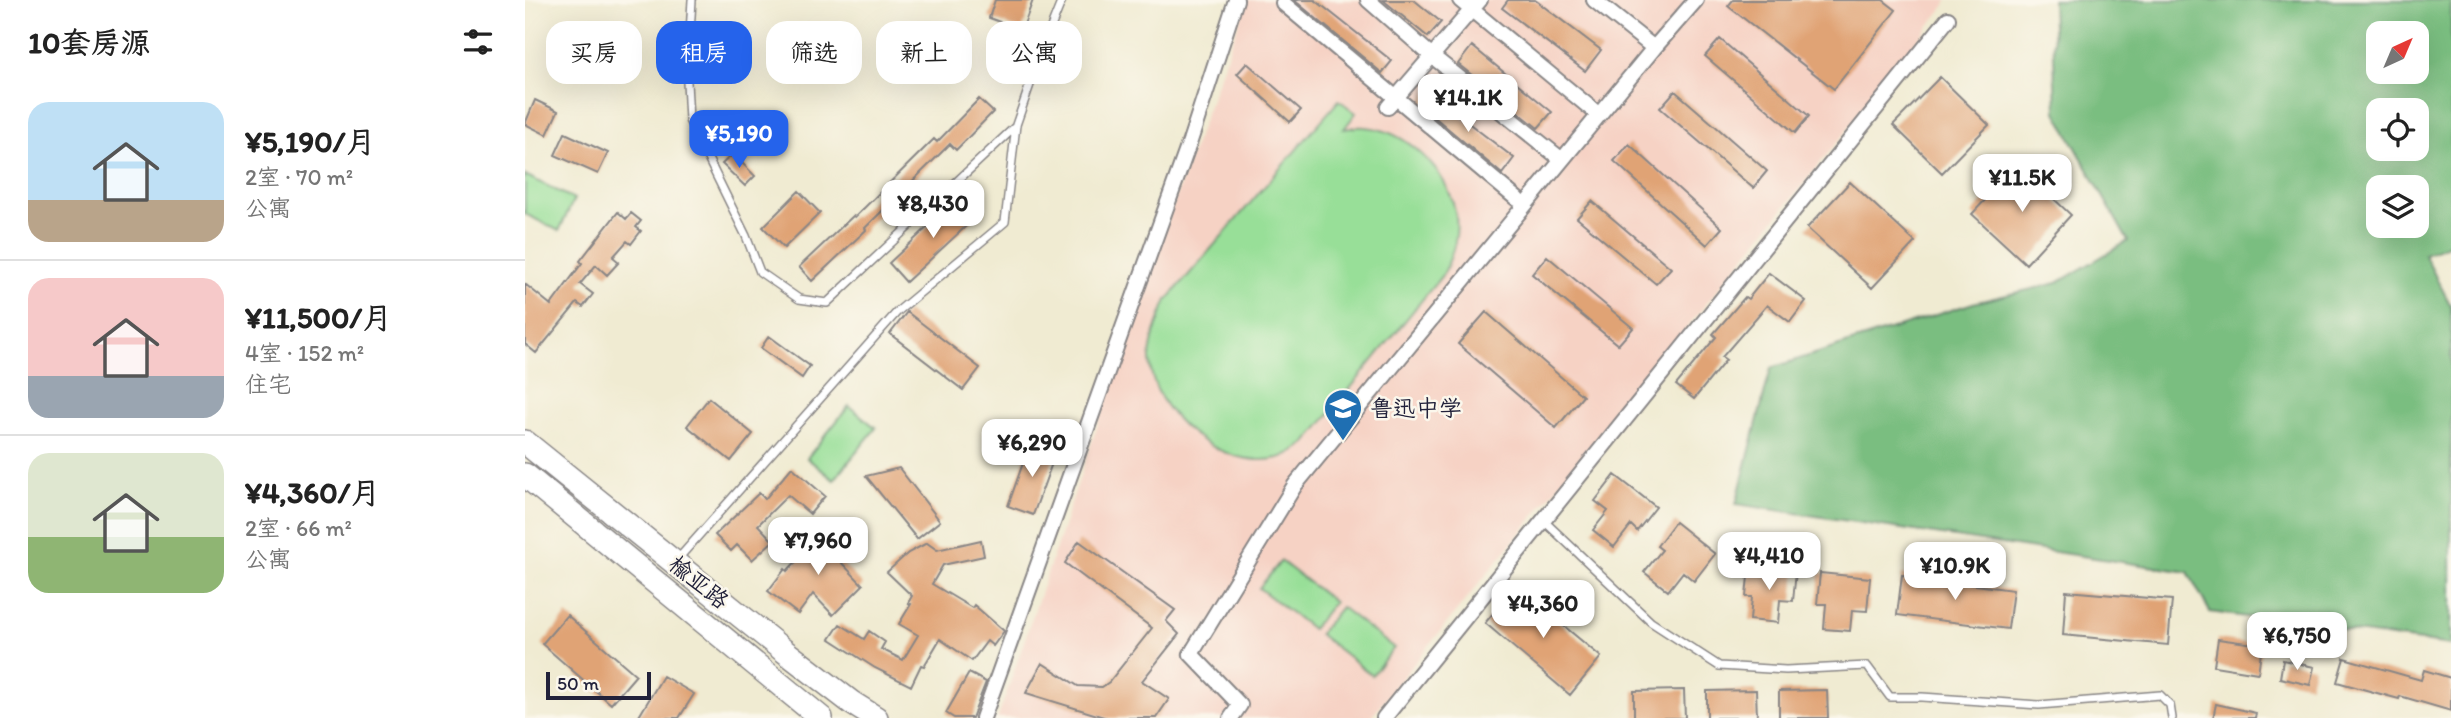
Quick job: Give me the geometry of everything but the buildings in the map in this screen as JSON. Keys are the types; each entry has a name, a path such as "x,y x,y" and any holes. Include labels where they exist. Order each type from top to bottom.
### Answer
{"highway":[{"name":"榆亚路","path":"525,442 793,657 876,718"},
{"name":"榆亚路","path":"525,475 814,716"}],"street":[{"path":"983,718 1185,153 1236,0"},
{"path":"1368,0 1432,56 1562,160"},
{"path":"1594,0 1654,48"},
{"path":"1231,718 1240,705 1191,654 1295,485 1696,0"},
{"path":"1283,3 1392,103 1517,199"},
{"path":"1392,103 1432,56 1470,3 1599,115"},
{"path":"1384,718 1948,19"}],"lane":[{"path":"692,0 687,82 689,120 746,236 760,272 799,299 827,303 1016,125"},
{"path":"674,563 897,312 1005,222 1016,125 1062,0"},
{"path":"1543,520 1651,622 1719,666 1786,670 1867,666 1890,697 1921,696 2039,705 2160,695 2170,705 2172,718"}],"shaded area":[{"name":"鲁迅中学","path":"1247,0 1949,0 1839,140 1370,718 998,718 1165,227"}],"green space":[{"path":"2052,0 2451,0 2451,244 2424,254 2451,306 2451,645 2210,612 2188,572 1736,504 1771,368 1973,303 2057,283 2128,241 2056,112"},
{"path":"1339,100 1356,113 1344,129 1365,127 1396,136 1410,144 1434,168 1451,196 1455,211 1457,227 1453,250 1444,273 1306,443 1278,458 1257,460 1235,456 1213,447 1193,434 1175,417 1162,398 1153,378 1150,357 1154,335 1167,300"},
{"path":"525,175 574,199 559,231 525,214"},
{"path":"849,406 876,428 834,480 807,458"},
{"path":"1281,561 1334,602 1312,629 1259,588"},
{"path":"1341,607 1394,648 1372,675 1319,634"}],"place":[{"name":"鲁迅中学","path":"1343,442"}]}
